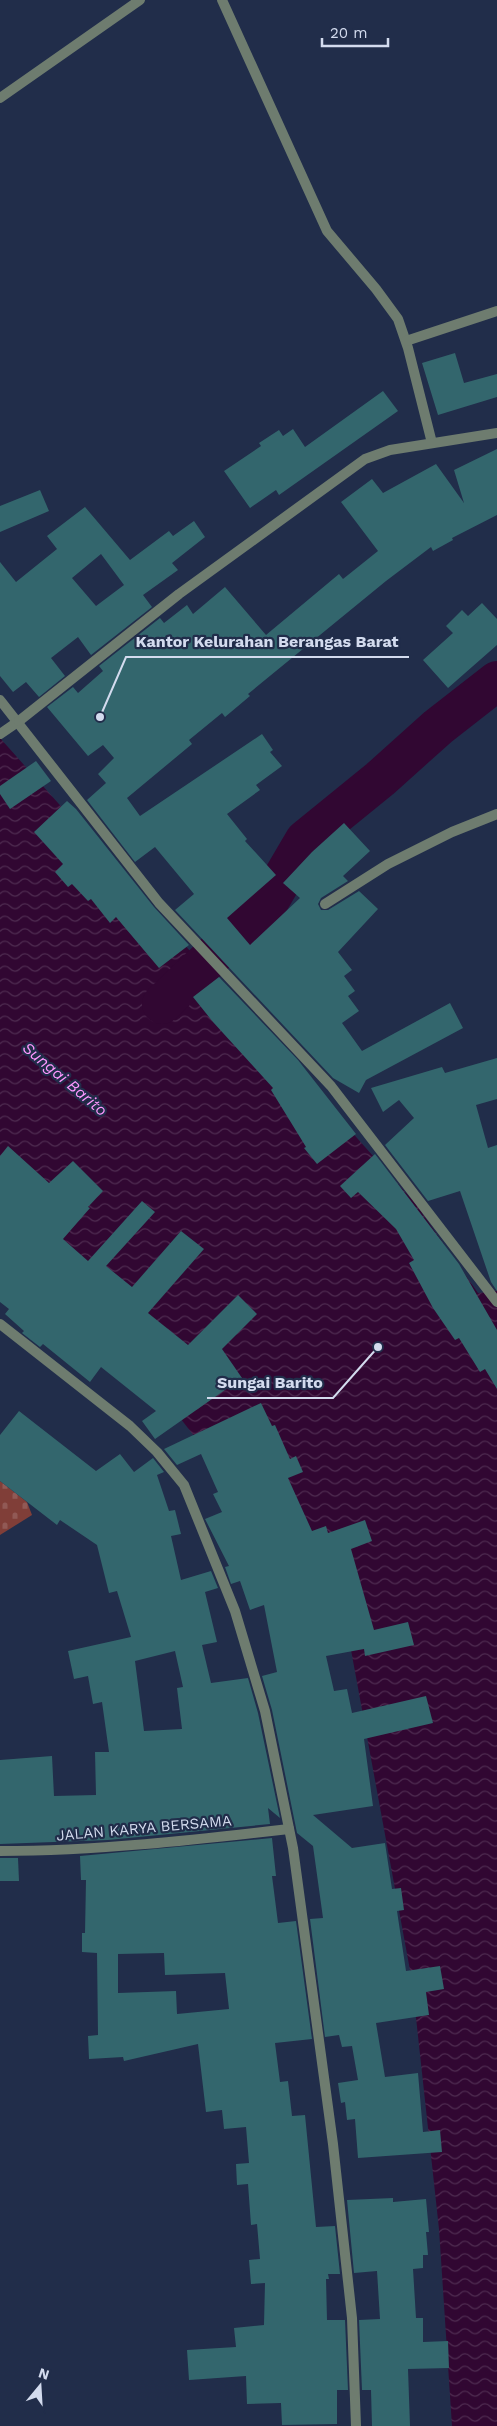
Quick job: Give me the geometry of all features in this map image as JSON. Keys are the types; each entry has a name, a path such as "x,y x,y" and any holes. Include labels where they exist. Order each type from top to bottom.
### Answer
{"street":[{"path":"0,98 140,0"},
{"path":"222,0 327,231 398,319 406,341 432,443"},
{"path":"406,341 497,311"},
{"path":"4,731 19,722 179,594 364,459 390,450 497,433"},
{"path":"0,700 159,903 331,1086 497,1302"},
{"path":"325,904 388,864 452,832 497,814"},
{"path":"0,1324 130,1426 157,1452 184,1485 235,1611 266,1711 289,1829 333,2144 352,2318 356,2426"},
{"name":"JALAN KARYA BERSAMA","path":"0,1851 45,1851 147,1845 289,1829"}],"green space":[{"path":"0,1481 27,1502 32,1515 0,1535"}],"water":[{"path":"0,738 415,1203 478,1293 497,1291 497,2426 452,2426 439,2229 412,1981 351,1650 212,1459 156,1387 0,1242"}],"building":[{"path":"455,353 464,383 497,374 497,397 438,415 422,363"},
{"path":"383,391 398,411 279,495 276,490 250,508 224,471 261,446 259,443 279,430 283,436 293,429 305,447"},
{"path":"497,449 497,515 452,538 453,540 433,551 431,547 386,581 248,694 250,696 225,717 222,713 189,740 192,744 127,798 140,816 262,734 273,750 270,752 282,766 256,785 260,790 227,814 247,839 245,841 276,875 227,918 250,945 300,898 283,883 312,852 344,823 370,851 343,876 348,881 321,898 318,904 321,910 328,910 359,891 378,909 338,952 352,970 344,976 355,991 348,996 359,1011 342,1023 362,1051 450,1003 463,1028 366,1080 359,1093 333,1078 175,910 194,894 155,847 135,862 87,800 106,783 98,774 114,758 103,745 88,756 47,707 73,687 78,693 103,671 99,666 160,618 164,623 187,605 193,614 225,587 266,635 339,574 343,579 378,551 341,502 372,479 383,493 436,464 464,503 454,470"},
{"path":"40,490 49,511 0,532 0,506"},
{"path":"85,507 130,560 169,531 173,536 194,521 205,537 172,563 178,570 143,595 152,607 91,655 78,637 51,658 65,676 39,697 26,682 13,692 0,676 0,562 16,582 57,549 47,536","holes":["101,554 124,585 96,606 72,578"]},
{"path":"482,603 497,619 497,645 448,688 423,660 453,633 446,626 462,610 468,616"},
{"path":"36,761 51,781 10,809 0,794 0,786"},
{"path":"67,801 76,809 154,907 189,945 159,968 116,917 110,923 91,899 88,901 72,884 68,887 55,872 63,864 34,832"},
{"path":"219,977 298,1060 356,1134 317,1164 304,1148 306,1147 271,1090 273,1088 193,997"},
{"path":"497,1058 497,1099 476,1105 488,1148 497,1145 497,1291 491,1282 460,1191 428,1201 385,1145 414,1118 399,1100 383,1112 371,1088 442,1067 445,1073"},
{"path":"8,1146 49,1183 73,1161 103,1191 63,1239 88,1261 142,1201 155,1212 106,1266 132,1287 181,1231 204,1249 148,1313 188,1345 238,1295 257,1314 222,1349 242,1378 155,1439 142,1421 156,1411 101,1367 90,1382 43,1344 40,1347 22,1333 24,1331 5,1314 9,1309 0,1302 0,1156"},
{"path":"375,1154 459,1264 497,1330 497,1389 485,1369 480,1372 459,1338 455,1340 433,1308 409,1263 414,1260 396,1229 358,1192 351,1198 340,1186"},
{"path":"261,1403 272,1426 275,1425 290,1459 296,1456 303,1472 288,1478 312,1531 326,1526 328,1533 365,1520 372,1541 351,1549 374,1630 408,1622 414,1645 365,1656 364,1649 326,1656 334,1691 347,1689 352,1713 426,1696 433,1723 364,1739 373,1806 313,1815 352,1848 385,1843 392,1889 401,1888 404,1910 397,1911 406,1971 440,1966 444,1989 426,1992 429,2015 376,2023 385,2077 418,2073 423,2132 440,2130 442,2152 358,2158 355,2119 347,2120 345,2102 341,2103 338,2083 358,2080 352,2046 342,2047 339,2035 325,2037 310,1919 323,1918 313,1846 297,1833 272,1710 262,1676 277,1672 264,1605 250,1610 240,1581 231,1584 225,1567 229,1566 205,1519 222,1512 213,1494 218,1492 201,1454 177,1465 164,1449"},
{"path":"19,1411 96,1471 120,1454 134,1472 153,1458 164,1472 157,1475 169,1511 175,1510 181,1534 171,1536 181,1580 211,1571 218,1588 205,1592 217,1642 202,1645 211,1683 248,1678 258,1713 280,1818 268,1808 270,1824 108,1840 0,1844 0,1760 52,1756 54,1796 96,1795 95,1752 109,1752 102,1702 93,1704 88,1676 74,1679 68,1651 131,1637 117,1591 109,1593 97,1545 60,1520 57,1525 0,1481 0,1435","holes":["175,1651 183,1687 177,1688 182,1729 144,1731 135,1661"]},
{"path":"272,1838 276,1876 272,1876 278,1923 296,1921 312,2039 275,2043 280,2082 288,2081 292,2116 305,2115 316,2227 335,2226 340,2274 328,2274 329,2279 326,2279 327,2320 345,2320 348,2390 337,2390 337,2424 282,2425 281,2403 247,2404 246,2376 189,2380 187,2350 236,2347 234,2328 264,2325 265,2283 251,2284 249,2260 260,2259 257,2224 251,2225 248,2184 237,2185 236,2164 249,2163 246,2127 224,2129 222,2110 206,2112 198,2044 124,2061 123,2057 89,2059 88,2036 98,2035 97,1953 82,1952 82,1933 85,1933 86,1880 81,1880 80,1856","holes":["164,1953 165,1975 225,1973 229,2009 177,2014 176,1991 118,1993 118,1954"]},
{"path":"0,1858 18,1858 19,1881 0,1881"},
{"path":"393,2198 393,2202 426,2199 429,2232 426,2232 428,2255 423,2255 423,2268 413,2269 416,2318 423,2318 423,2342 448,2341 449,2368 408,2369 410,2426 372,2426 371,2390 362,2390 359,2320 380,2319 377,2271 354,2273 347,2200"}],"waterway":[{"path":"162,1004 268,903 305,840 380,779 438,727 497,681"}],"place":[{"name":"Kantor Kelurahan Berangas Barat","path":"100,717"},
{"name":"Sungai Barito","path":"378,1347"}]}
